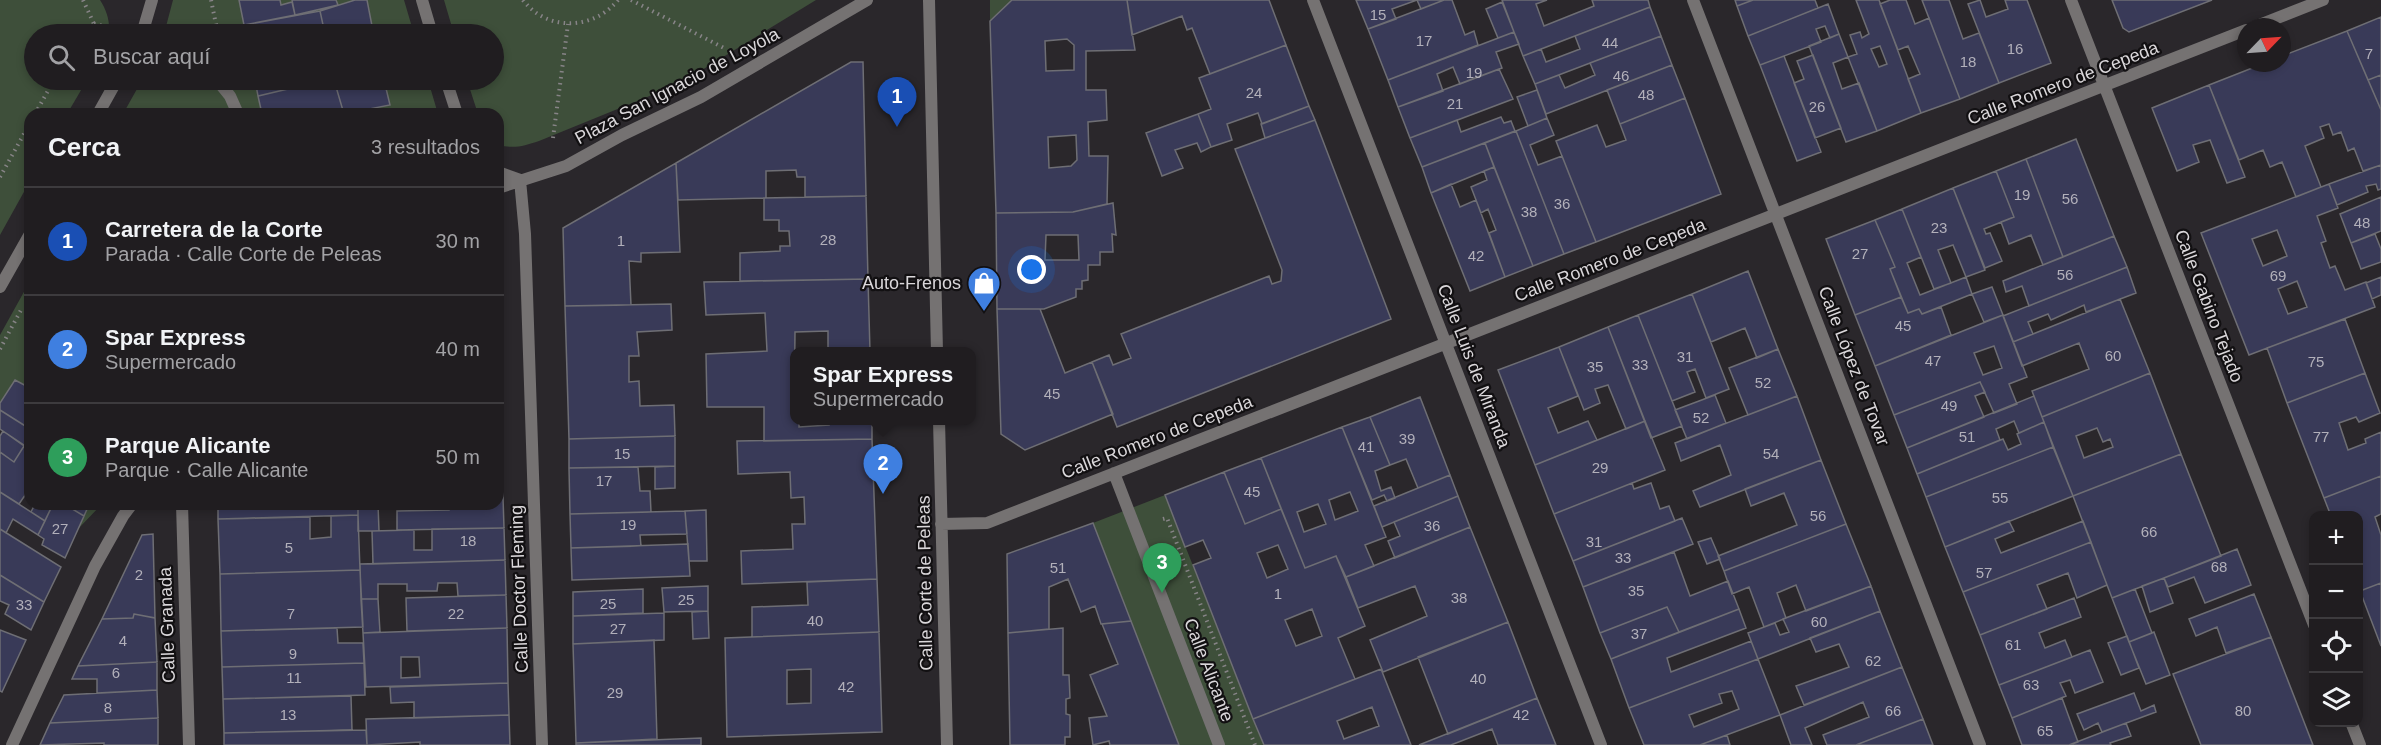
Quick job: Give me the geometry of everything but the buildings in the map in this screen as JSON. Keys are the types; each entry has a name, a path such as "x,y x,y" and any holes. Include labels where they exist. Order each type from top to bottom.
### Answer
{"street":[{"path":"147,24 152,0"},
{"path":"422,0 429,24"},
{"name":"Plaza San Ignacio de Loyola","path":"504,186 566,166 622,135 701,98 867,0"},
{"path":"929,0 937,347"},
{"name":"Calle Luis de Miranda","path":"1313,0 1601,745"},
{"name":"Calle López de Tovar","path":"1693,0 1980,745"},
{"name":"Calle Gabino Tejado","path":"2072,0 2311,619"},
{"path":"2277,18 2324,0"},
{"name":"Calle Romero de Cepeda","path":"941,524 987,523 2237,34"},
{"path":"101,108 111,90"},
{"path":"225,90 235,108"},
{"path":"449,90 455,108"},
{"path":"504,174 520,180"},
{"name":"Calle Doctor Fleming","path":"520,180 525,234 542,745"},
{"path":"0,287 24,245"},
{"name":"Calle Corte de Peleas","path":"939,425 946,745"},
{"name":"Calle Alicante","path":"1114,473 1219,745"},
{"path":"12,745 95,566 128,510"},
{"name":"Calle Granada","path":"182,510 189,745"},
{"path":"2353,727 2360,745"}],"path":[{"path":"83,0 94,24"},
{"path":"211,0 216,24"},
{"path":"523,0 539,15 568,24 599,17 618,0"},
{"path":"631,0 757,65"},
{"path":"566,166 553,138 568,24"},
{"path":"38,108 48,90"},
{"path":"0,177 24,134"},
{"path":"0,349 24,306"},
{"path":"1167,518 1255,745"}],"green space":[{"path":"0,0 100,0 108,16 109,24 24,24 24,90 81,90 71,108 24,108 24,192 0,235"},
{"path":"173,0 404,0 411,24 167,24"},
{"path":"444,0 816,0 679,84 539,141 514,147 504,146 504,108 476,108 470,90 504,90 504,24 451,24"},
{"path":"990,0 1012,0 990,21"},
{"path":"136,90 431,90 436,108 126,108"},
{"path":"24,292 24,385 15,380 0,403 0,335"},
{"path":"1165,495 1264,745 1179,745 1093,523"},
{"path":"87,510 96,510 78,529"}],"place":[{"name":"Carretera de la Corte","path":"897,127"},
{"name":"Auto-Frenos","path":"984,312"},
{"name":"Spar Express","path":"883,494"},
{"name":"Parque Alicante","path":"1162,593"}]}
